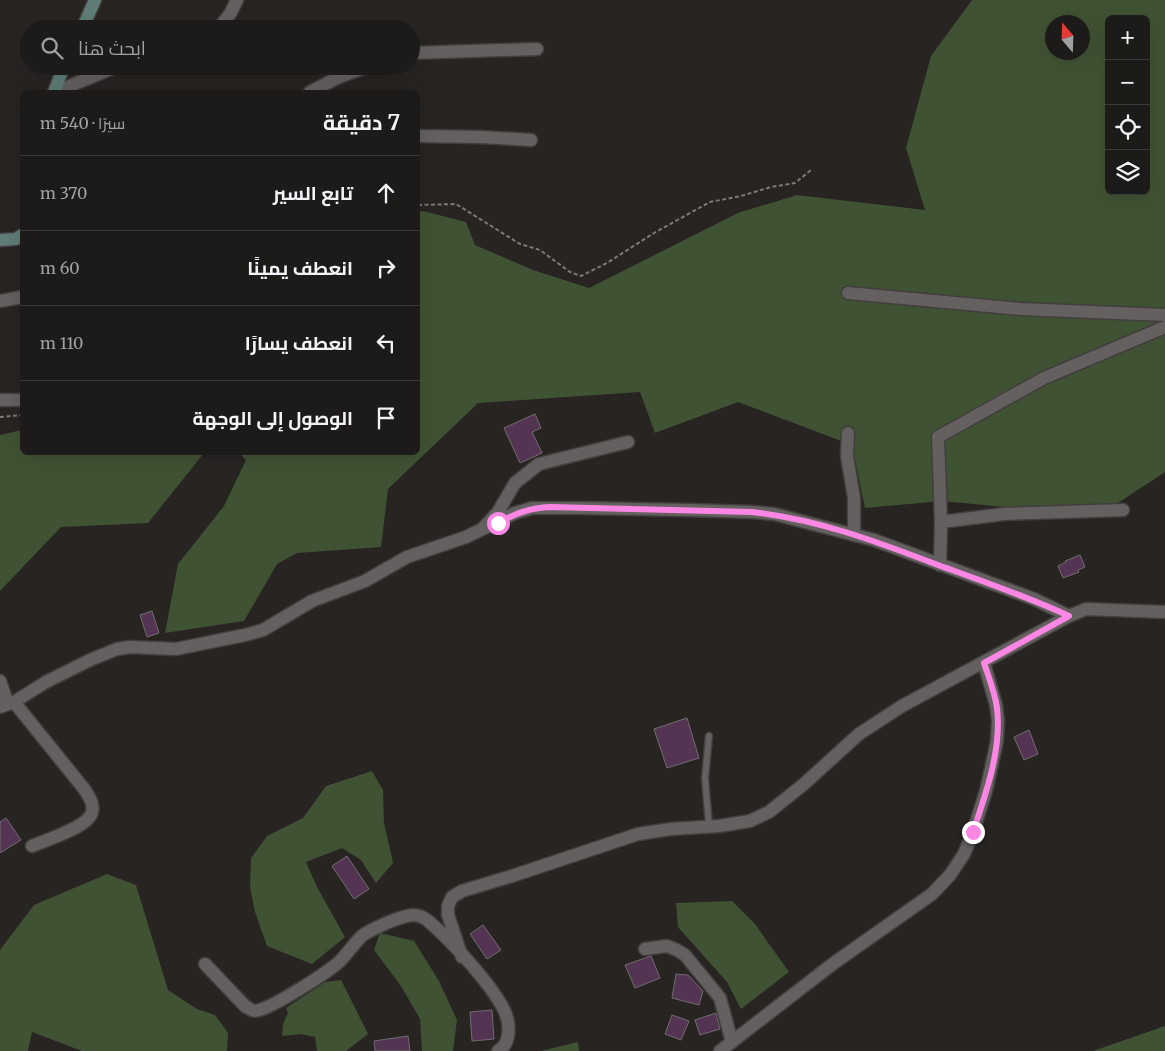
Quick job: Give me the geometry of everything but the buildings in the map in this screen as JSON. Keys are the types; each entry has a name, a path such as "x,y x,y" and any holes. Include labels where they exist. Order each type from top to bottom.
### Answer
{"main road":[{"path":"86,20 95,0"},
{"path":"56,90 61,75"},
{"path":"0,240 16,239 20,236"}],"street":[{"path":"225,20 237,0"},
{"path":"420,53 536,49"},
{"path":"60,90 96,75"},
{"path":"314,90 345,75"},
{"path":"420,136 531,140"},
{"path":"848,293 1021,309 1165,315"},
{"path":"0,301 20,297"},
{"path":"940,565 941,522 938,437 1044,378 1165,327"},
{"path":"0,400 20,400"},
{"path":"848,433 847,456 854,498 854,534"},
{"path":"481,531 498,512 515,483 539,464 628,442"},
{"path":"7,704 46,682 117,649 130,647 176,649 263,630 312,601 365,581 407,557 481,531 515,514 532,508 774,514 854,534 1034,599 1069,616"},
{"path":"941,522 1004,514 1123,510"},
{"path":"462,956 448,915 448,906 452,898 462,891 638,834 750,820 769,812 804,784 859,734 902,706 1069,616 1086,609 1165,612"},
{"path":"720,1051 834,963 932,894 950,876 964,854 973,832 993,762 998,720 996,705 984,663"},
{"path":"0,681 7,704 84,790 92,803 92,813 85,823 32,846"},
{"path":"205,964 245,1006 257,1011 304,985 339,962 363,936 405,916 414,915 425,918 482,978 504,1010 509,1026 507,1040 498,1051"},
{"path":"645,949 668,946 685,956 720,998 732,1042"}],"lane":[{"path":"709,736 705,778 709,826"}],"path":[{"path":"420,205 456,204 520,244 540,250 570,272 581,276 607,263 654,232 710,202 795,183 811,170"},
{"path":"0,417 20,415"}],"green space":[{"path":"972,0 1165,0 1165,472 1098,516 942,501 865,508 852,445 738,402 655,433 640,392 478,403 388,489 381,547 297,553 277,564 244,621 165,633 178,564 224,506 246,460 241,455 420,455 420,212 466,222 475,245 533,270 589,288 738,213 797,195 925,210 906,148 931,56"},
{"path":"20,430 20,455 202,455 148,523 61,527 0,591 0,435"},
{"path":"372,771 383,790 384,823 393,863 376,883 361,860 342,848 306,862 317,887 345,937 312,964 267,946 255,912 250,887 251,858 267,836 303,818 326,786"},
{"path":"107,874 136,885 168,990 197,1009 215,1015 228,1033 227,1051 82,1051 32,1032 28,1051 0,1051 0,950 34,905"},
{"path":"732,901 755,924 789,972 741,1009 727,982 678,927 676,903"},
{"path":"380,933 414,941 439,981 457,1020 453,1051 422,1051 420,1019 401,986 374,950"},
{"path":"341,980 368,1034 346,1051 317,1051 315,1037 300,1034 282,1036 283,1024 288,1013 286,1008 325,982"},
{"path":"1165,1026 1165,1051 1093,1051"},
{"path":"578,1042 579,1051 541,1051"}],"route":[{"path":"498,523 532,508 550,507 774,514 874,540 1034,599 1069,616 984,663 990,680 998,720 993,762 973,832"}]}
